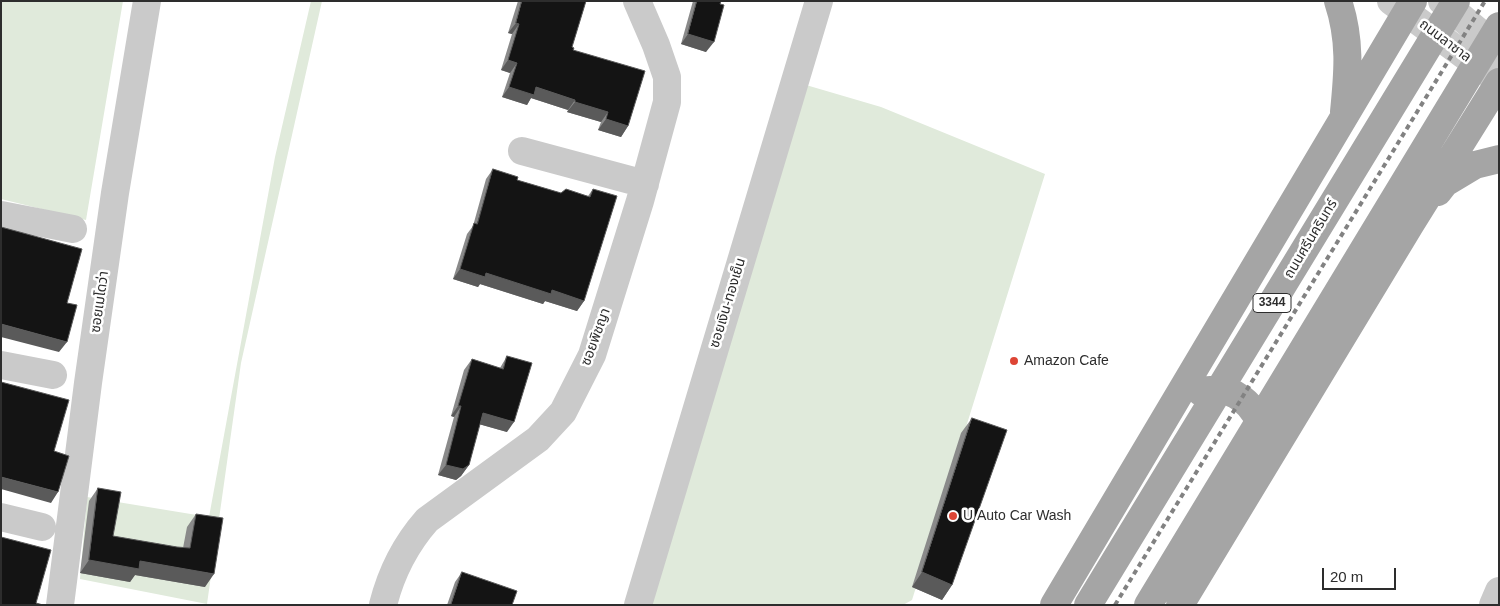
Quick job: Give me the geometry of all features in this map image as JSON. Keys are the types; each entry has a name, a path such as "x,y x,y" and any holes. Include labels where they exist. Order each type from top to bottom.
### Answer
{"main road":[{"path":"1338,1 1344,20 1348,62 1343,121"},
{"name":"ถนนศรีนครินทร์","path":"1088,605 1456,1"},
{"name":"3344","path":"1054,605 1343,121 1404,5"},
{"path":"1148,605 1499,26"},
{"path":"1180,605 1410,225 1499,82"},
{"path":"1410,225 1445,184 1475,165 1499,159"},
{"path":"1166,416 1192,395 1207,390 1223,391 1238,396 1250,405 1260,418 1266,450 1264,466"}],"street":[{"name":"ซอยเมโดว่า","path":"60,605 88,383 118,178 147,1"},
{"name":"ซอยพิชญา","path":"382,605 396,566 414,534 427,520 538,439 563,412 592,355 645,184 667,102 667,77 656,45 637,1"},
{"name":"ซอยเงิน-ทองเย็น","path":"638,605 820,1"},
{"name":"ถนนลาซาล","path":"1442,1 1499,49"},
{"name":"ถนนลาซาล","path":"1404,5 1499,82"},
{"path":"522,151 645,184"},
{"path":"1,215 73,229"},
{"path":"1,365 53,375"},
{"path":"1,517 42,527"},
{"path":"1493,605 1499,591"}],"green space":[{"path":"1,1 123,1 86,220 1,199"},
{"path":"311,1 322,1 241,363 207,604 80,579 87,497 209,517 275,157"},
{"path":"806,85 881,107 1045,174 912,600 903,605 646,605"}],"building":[{"path":"522,1 586,1 572,47 574,48 573,50 645,71 628,126 606,119 608,112 536,87 534,95 509,87 517,63 508,60 519,24 516,23"},
{"path":"697,1 721,1 720,4 724,5 714,42 688,34"},
{"path":"493,169 518,177 517,180 561,193 566,189 590,197 593,189 617,196 584,301 552,290 551,294 486,273 485,277 460,269 474,223 477,224"},
{"path":"1,227 82,249 67,303 77,305 67,342 1,324"},
{"path":"507,356 532,363 514,422 483,413 469,465 463,469 446,465 461,406 458,406 472,359 503,369"},
{"path":"1,382 69,400 54,451 69,456 58,492 1,477"},
{"name":"U Auto Car Wash","path":"972,418 1007,430 952,585 922,572"},
{"path":"98,488 121,492 113,536 190,548 196,514 223,518 214,574 140,561 139,569 89,560"},
{"path":"1,537 51,550 36,603 43,605 1,605"},
{"path":"462,572 517,591 512,605 451,605"}],"railway":[{"path":"1115,605 1485,1"}],"place":[{"name":"Amazon Cafe","path":"1014,361"},
{"name":"U Auto Car Wash","path":"953,516"}]}
